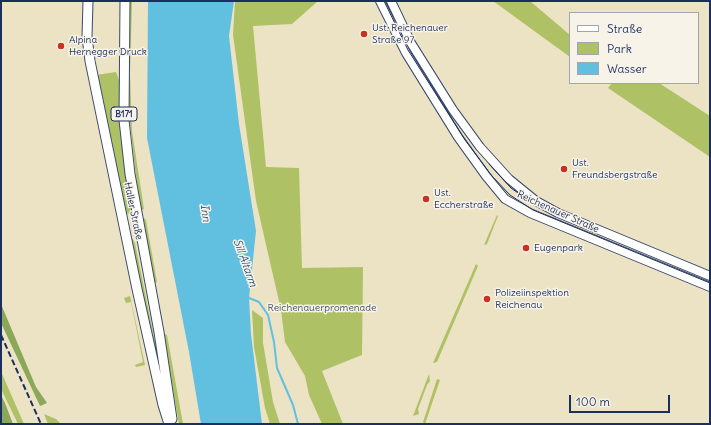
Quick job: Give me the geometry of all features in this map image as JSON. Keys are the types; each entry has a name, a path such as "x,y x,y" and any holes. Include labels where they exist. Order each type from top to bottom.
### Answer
{"main road":[{"name":"Haller Straße","path":"88,1 87,37 90,61 137,289 163,405 169,424"},
{"name":"Haller Straße","path":"125,1 124,120 130,174 158,332 172,424"}],"street":[{"name":"Reichenauer Straße","path":"380,1 406,53 458,137 480,168 505,198 530,213 710,287"},
{"name":"Reichenauer Straße","path":"391,1 409,38 453,110 480,147 509,179 536,201 558,213 710,276"}],"green space":[{"path":"129,1 132,1 130,74 132,131 144,209 140,211 128,106"},
{"name":"Reichenauerpromenade","path":"235,1 318,1 292,24 253,26 266,167 299,168 302,268 363,267 362,355 322,371 343,424 322,424 309,395 305,376 285,342 281,310 256,201 233,35"},
{"path":"493,1 530,1 569,34 569,56"},
{"path":"116,72 120,83 126,175 131,213 126,214 96,75"},
{"path":"611,84 661,84 710,116 710,157 608,88"},
{"path":"497,215 498,216 487,244 484,245"},
{"path":"144,218 146,220 157,282 154,284 141,219"},
{"path":"131,236 135,243 168,406 162,385"},
{"path":"476,264 478,266 437,362 433,363"},
{"path":"130,296 145,365 136,367 135,365 143,362 131,302 126,303 124,298"},
{"path":"1,304 36,387 47,403 40,406 1,323"},
{"path":"252,310 263,318 263,343 273,402 280,424 270,424 265,408 254,347"},
{"path":"163,333 167,335 183,424 179,424"},
{"path":"1,372 24,424 18,424 1,389"},
{"path":"429,374 430,381 418,409 419,414 413,416"},
{"path":"437,379 440,380 425,424 423,422"},
{"path":"1,395 5,403 13,424 1,424"},
{"path":"44,414 56,419 61,424 48,424"}],"water":[{"name":"Inn","path":"148,1 234,1 229,36 239,124 256,231 249,298 251,334 262,424 201,424 189,352 147,138"}],"waterway":[{"name":"Sill Altarm","path":"248,296 249,298 259,302 268,315 274,342 277,368 293,405 298,424"}],"tram line":[{"path":"384,1 408,50 465,140 492,176 510,195 533,210 710,283"},
{"path":"489,164 511,188 539,208"}],"railway":[{"path":"1,335 41,424"}],"place":[{"name":"Ust. Reichenauer Straße 97","path":"364,34"},
{"name":"Alpina Hernegger Druck","path":"61,46"},
{"name":"Ust. Freundsbergstraße","path":"564,169"},
{"name":"Ust. Eccherstraße","path":"426,199"},
{"name":"Eugenpark","path":"526,248"},
{"name":"Polizeiinspektion Reichenau","path":"487,299"}]}
